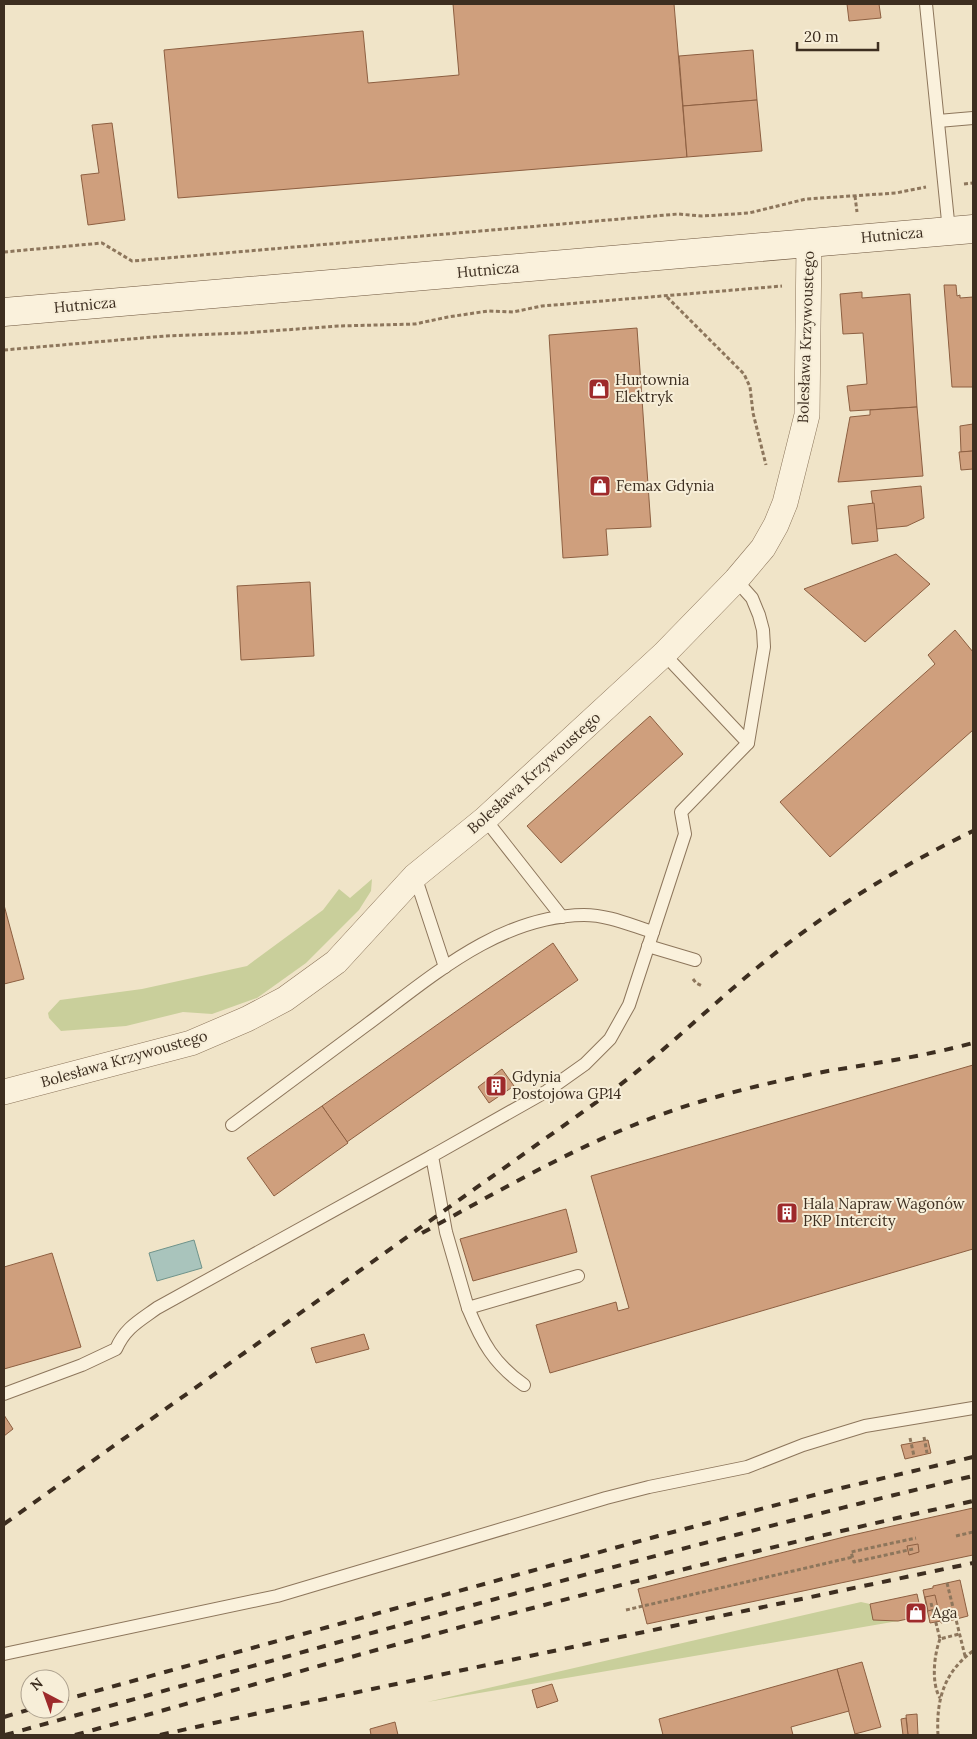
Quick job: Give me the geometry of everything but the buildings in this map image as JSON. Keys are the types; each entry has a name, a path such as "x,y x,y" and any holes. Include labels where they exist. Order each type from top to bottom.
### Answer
{"main road":[{"name":"Hutnicza","path":"4,312 961,230"}],"street":[{"name":"Bolesława Krzywoustego","path":"4,1092 191,1042 247,1019 285,999 336,962 415,876 485,819 664,654 736,580 763,548 776,525 785,503 807,415 809,242"}],"lane":[{"path":"926,4 938,121 961,230"},
{"path":"938,121 973,118"},
{"path":"4,1394 82,1365 116,1349 121,1337 127,1331 157,1308 547,1091 573,1073 610,1039 629,1005 685,834 681,812 748,743 764,648 764,630 752,598 736,580"},
{"path":"664,654 748,743"},
{"path":"485,819 562,917"},
{"path":"415,876 445,967"},
{"path":"232,1126 445,967 498,936 531,924 562,917 584,915 605,917 653,932"},
{"path":"648,946 695,960"},
{"path":"432,1156 446,1232 468,1308 478,1334 488,1350 508,1374 524,1385"},
{"path":"468,1308 578,1276"},
{"path":"4,1654 277,1596 606,1498 648,1487 747,1467 803,1444 865,1426 973,1408"}],"path":[{"path":"4,252 102,243 132,261 678,214 702,216 749,213 806,199 896,193 915,188"},
{"path":"855,196 858,217"},
{"path":"4,350 165,336 244,333 338,326 415,324 488,311 513,312 542,306 797,285 809,281"},
{"path":"666,296 744,374 750,387 759,444 770,479 785,503"},
{"path":"911,1444 914,1456"},
{"path":"956,1536 973,1532"},
{"path":"913,1549 854,1562 852,1552 916,1538"},
{"path":"626,1610 853,1557"},
{"path":"946,1583 966,1656"},
{"path":"931,1603 940,1639 935,1651 935,1690 940,1698"},
{"path":"940,1639 959,1634"},
{"path":"938,1735 940,1698 948,1678 956,1666 973,1650"}],"green space":[{"path":"372,879 371,891 359,910 306,963 257,998 212,1014 183,1012 126,1026 61,1031 49,1018 48,1013 60,1000 142,989 247,966 323,910 339,889 350,898"},
{"path":"861,1602 870,1604 874,1620 898,1621 427,1702"}],"water":[{"path":"194,1240 202,1268 157,1281 149,1253"}],"railway":[{"path":"4,1524 608,1094 752,972 797,937 870,887 973,831"},
{"path":"422,1233 592,1143 663,1114 715,1097 780,1081 973,1043"},
{"path":"70,1698 658,1536 837,1489 973,1457"},
{"path":"5,1735 609,1568 973,1476"},
{"path":"75,1735 528,1609 750,1553 973,1501"},
{"path":"160,1735 973,1563"},
{"path":"4,1717 20,1712"}],"place":[{"name":"Hurtownia Elektryk","path":"599,389"},
{"name":"Femax Gdynia","path":"600,486"},
{"name":"Gdynia Postojowa GP14","path":"496,1086"},
{"name":"Hala Napraw Wagonów PKP Intercity","path":"787,1213"},
{"name":"Aga","path":"916,1613"}]}
